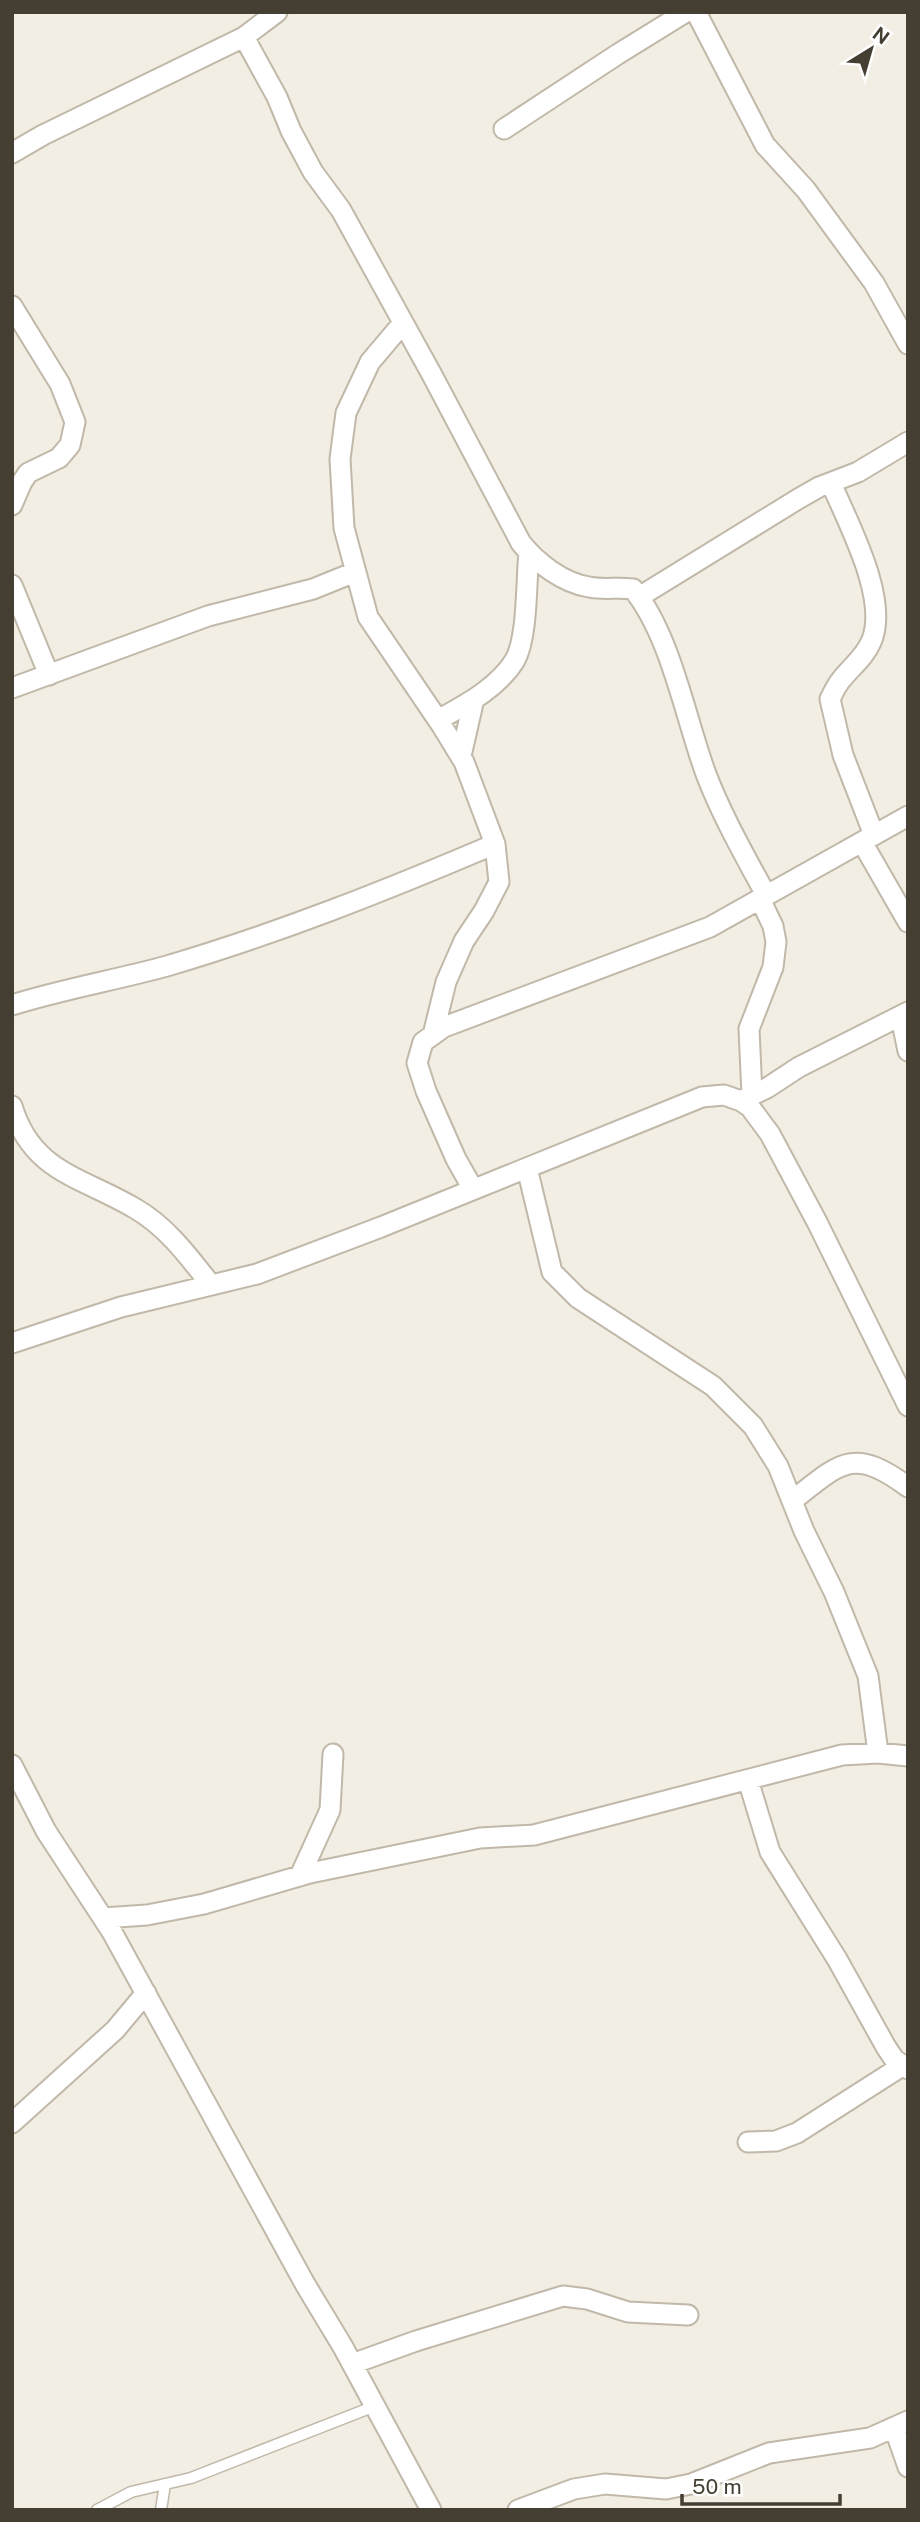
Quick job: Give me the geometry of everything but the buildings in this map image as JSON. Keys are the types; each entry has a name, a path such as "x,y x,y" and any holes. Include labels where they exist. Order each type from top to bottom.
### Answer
{"street":[{"path":"504,129 686,12"},
{"path":"696,12 765,145 806,190 874,283 908,344"},
{"path":"12,153 43,135 244,37 270,14"},
{"path":"244,37 313,172 341,210 521,543 566,580 589,587 633,589 646,606 665,651 707,776 763,897 773,926 776,942 773,967 749,1029 747,1098 750,1107 770,1134 817,1222 908,1406"},
{"path":"12,306 60,384 75,422 70,445 59,458 28,473 12,505"},
{"path":"403,323 370,362 346,413 340,459 344,528 368,617 461,756 495,844 499,882 464,941 446,982 433,1035"},
{"path":"639,597 797,499 858,472 908,442"},
{"path":"831,483 874,594 877,619 872,641 861,660 840,681 830,699 843,755 868,839 908,922"},
{"path":"438,720 474,699 502,676 516,659 525,616 529,552"},
{"path":"12,688 208,616 313,589 355,572"},
{"path":"12,585 49,675"},
{"path":"461,756 474,699"},
{"path":"473,1189 456,1159 426,1091 418,1063 423,1042 444,1027 710,927 908,816"},
{"path":"12,1005 165,966 264,936 366,898 495,844"},
{"path":"12,1343 121,1307 257,1274 381,1227 702,1097 724,1095 747,1098 799,1067 908,1012"},
{"path":"908,1012 903,1027 908,1051"},
{"path":"12,1106 18,1124 36,1152 56,1168 137,1209 173,1238 211,1285"},
{"path":"527,1168 552,1272 578,1298 713,1385 753,1426 778,1466 868,1676 878,1753"},
{"path":"792,1500 835,1467 860,1463 884,1469 908,1487"},
{"path":"103,1918 147,1915 204,1904 300,1876 480,1838 534,1835 842,1755 878,1753 908,1756"},
{"path":"300,1876 330,1810 333,1754"},
{"path":"12,1765 46,1831 103,1918 146,1993 304,2284 352,2364 431,2510"},
{"path":"748,1780 771,1852 837,1959 886,2047 894,2059 905,2067 797,2133 776,2141 748,2142"},
{"path":"120,1947 137,1923 147,1915"},
{"path":"12,2123 115,2031 146,1993"},
{"path":"352,2364 416,2341 564,2296 587,2299 628,2312 688,2315"},
{"path":"518,2510 574,2489 605,2484 666,2489 691,2484 769,2453 870,2438 901,2424 908,2467"}],"lane":[{"path":"97,2510 131,2492 191,2478 374,2406"},
{"path":"160,2510 165,2484"}]}
